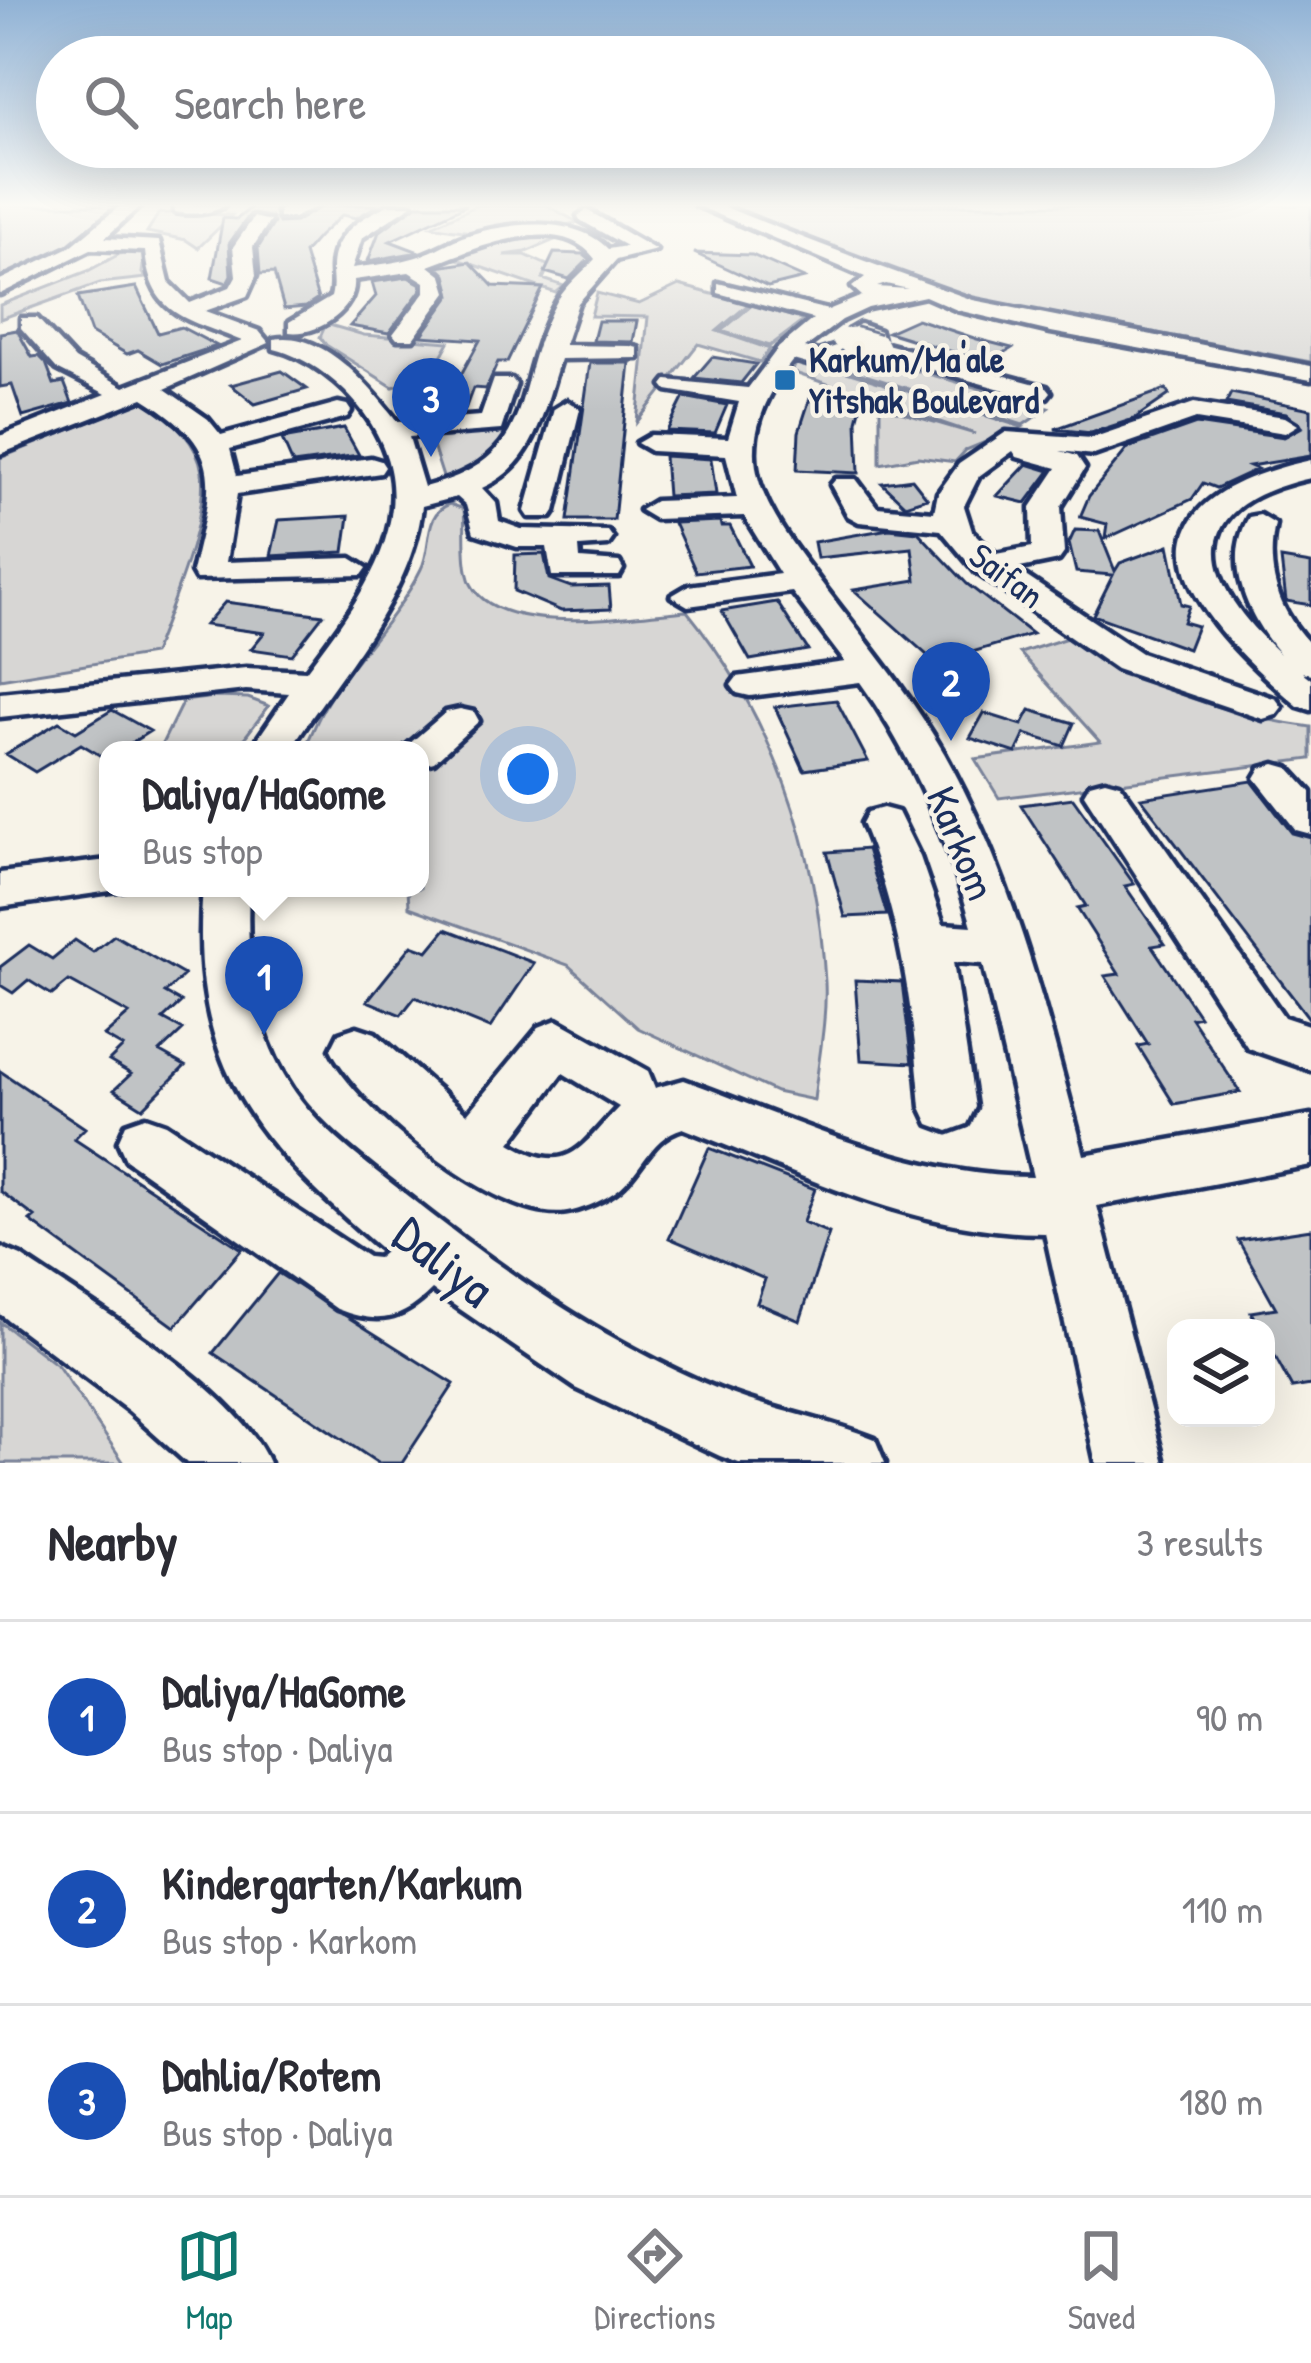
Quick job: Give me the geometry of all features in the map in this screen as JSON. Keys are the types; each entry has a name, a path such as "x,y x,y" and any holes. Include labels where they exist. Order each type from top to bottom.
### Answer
{"street":[{"path":"0,288 47,273"},
{"path":"0,298 49,273"},
{"path":"157,273 178,305 200,319 279,341"},
{"path":"172,273 200,306 279,341 362,393 407,454 406,528 389,573 276,741"},
{"path":"200,306 239,291 246,273"},
{"path":"0,446 279,341 338,302 344,293 342,275 354,273"},
{"path":"405,334 436,292 435,280 425,273"},
{"path":"409,500 464,486 501,467 515,452 568,301 597,273"},
{"path":"799,273 851,303 1033,331 1311,384"},
{"path":"850,273 851,303 876,348 1037,392"},
{"path":"726,288 763,299 1016,317 1311,373"},
{"name":"Karkom","path":"851,303 757,398 741,447 743,482 754,507 929,761 1002,946 1130,1463"},
{"path":"29,323 67,364 112,388"},
{"path":"550,352 630,353"},
{"path":"67,364 104,358 156,388 209,436 222,498 208,572 351,568"},
{"path":"394,431 440,424 492,424 503,384"},
{"path":"676,385 757,398"},
{"path":"209,436 328,403"},
{"path":"541,511 568,409"},
{"path":"1004,445 1016,438 1094,447 1194,411 1285,425"},
{"path":"650,443 741,447"},
{"path":"987,565 1048,553 1046,507 1071,468 1067,462 1004,445"},
{"name":"Saifan","path":"1004,445 971,468 950,504 950,522 987,565 1103,646 1160,674 1263,707 1311,711"},
{"path":"501,467 549,476"},
{"path":"1311,469 1239,494 1206,526 1197,564 1251,667 1311,698"},
{"path":"222,498 370,479"},
{"path":"846,485 859,510 870,516 950,522"},
{"path":"464,486 481,503 485,526 500,534 563,538 564,569 603,554"},
{"path":"655,510 754,507"},
{"path":"1260,524 1253,542 1253,566 1268,609 1311,663"},
{"path":"688,596 803,580"},
{"path":"1218,608 1268,609"},
{"path":"1251,667 1233,690 1263,707"},
{"name":"Saifan","path":"1160,674 1193,681 1251,667"},
{"path":"750,685 869,670"},
{"path":"0,705 246,679 314,683"},
{"path":"429,746 460,721"},
{"path":"1274,778 1311,819"},
{"path":"1105,794 1266,1033 1311,1048"},
{"path":"883,823 914,897 926,942 948,1107"},
{"path":"0,890 99,878"},
{"name":"Daliya","path":"225,897 221,934 226,988 242,1044 266,1095 314,1154 428,1252 526,1323 677,1408 784,1448 851,1463"},
{"path":"926,942 1002,946"},
{"path":"472,1150 557,1042 629,1087"},
{"path":"357,1049 407,1103 472,1150 534,1183 567,1189 591,1177 650,1115 684,1104 914,1191 986,1205 1065,1196 1311,1140"},
{"path":"146,1142 359,1287 389,1290 428,1252"},
{"path":"0,1277 111,1358 212,1438 235,1463"}],"shaded area":[{"path":"82,273 142,273 146,278 100,283 0,319 0,305"},
{"path":"498,273 546,273 543,279 564,286 556,293"},
{"path":"896,273 1311,273 1311,362 973,298"},
{"path":"679,285 749,304 717,331 770,349 760,362 698,344 637,422 648,317 591,316 597,293 639,304"},
{"path":"752,305 802,322 770,346 721,331"},
{"path":"326,324 364,335 449,342 430,376 393,387 326,345 320,337"},
{"path":"855,353 1048,408 1023,425 833,365"},
{"path":"799,357 1022,427 966,450 955,462 918,457 880,464 880,406 975,434 792,372"},
{"path":"146,399 189,440 202,472 194,539 153,654 0,679 0,458"},
{"path":"509,429 484,463 444,480 428,431"},
{"path":"450,504 464,509 468,576 486,601 509,612 570,620 687,611 717,652 743,694 785,785 812,882 825,996 814,1100 776,1092 638,1028 568,965 409,907 408,897 429,897 429,741 308,741 329,699 411,587 441,509"},
{"path":"1070,637 1125,670 1185,696 1311,727 1311,759 999,798 975,759 1100,742 1020,653"},
{"path":"248,698 269,706 242,741 163,741 183,701"},
{"path":"0,1322 58,1366 124,1463 0,1463"}],"building":[{"path":"213,273 231,273 227,283 212,278"},
{"path":"274,273 310,273 318,299 306,307 284,309"},
{"path":"481,273 493,286 543,288 507,362 498,362 486,389 473,388 464,412 437,412 445,389 453,389 480,340 421,336 451,295 446,275"},
{"path":"738,273 793,273 804,278 768,287"},
{"path":"408,277 421,284 421,290 389,333 350,326 376,296 372,282"},
{"path":"136,287 158,333 181,327 217,346 162,364 138,350 127,354 91,333 78,296"},
{"path":"917,319 1012,348 988,363 888,332"},
{"path":"598,321 637,321 633,342 593,341"},
{"path":"17,330 32,357 39,356 46,363 54,384 64,382 72,403 23,417 12,385 0,387 0,333"},
{"path":"712,357 756,364 741,383 694,378"},
{"path":"590,363 630,363 614,520 568,520"},
{"path":"282,371 307,389 255,404 231,385"},
{"path":"1166,389 1169,395 1134,419 1091,433 1055,429"},
{"path":"812,392 863,397 857,421 859,473 797,470 799,432"},
{"path":"1231,393 1311,409 1311,456 1250,466 1257,469 1216,488 1203,483 1192,499 1105,539 1107,524 1080,517 1089,496 1128,448 1196,424 1284,437 1302,427 1286,413 1226,403"},
{"path":"684,397 727,405 715,433 667,431"},
{"path":"344,428 359,455 293,464 282,439"},
{"path":"664,456 711,459 716,494 667,496"},
{"path":"1027,464 1050,471 1026,503 997,496"},
{"path":"912,479 927,498 905,505 882,483"},
{"path":"349,516 344,552 271,556 279,520"},
{"path":"720,521 721,526 730,526 750,566 696,572 674,523"},
{"path":"889,529 918,532 967,584 1032,634 936,663 854,590 916,580 912,548 817,558 814,542"},
{"path":"1075,530 1099,531 1115,571 1120,563 1169,545 1181,604 1189,606 1183,622 1197,626 1188,649 1093,615 1113,575 1076,572 1069,543"},
{"path":"544,554 549,579 571,587 609,586 611,609 561,611 514,591 515,555"},
{"path":"1281,559 1311,564 1311,605 1286,601"},
{"path":"225,602 323,615 292,655 251,649 264,633 205,625"},
{"path":"777,602 808,650 750,660 722,611"},
{"path":"836,700 868,761 804,770 775,707"},
{"path":"112,710 150,731 134,741 99,741 99,755 81,744 35,772 6,754 59,722 76,732"},
{"path":"1030,710 1074,723 1064,746 1025,734 1016,753 970,738 984,713 1022,725"},
{"path":"1252,781 1292,833 1311,838 1311,1021 1141,798"},
{"path":"1073,798 1134,884 1125,886 1165,944 1152,946 1199,1016 1191,1018 1240,1092 1174,1104 1138,1046 1148,1044 1105,976 1119,974 1077,908 1086,906 1021,805"},
{"path":"867,849 887,915 845,917 827,852"},
{"path":"446,929 534,963 490,1028 415,997 401,1015 367,1001 412,945 428,951"},
{"path":"114,935 184,975 165,993 181,1002 163,1019 183,1030 160,1052 185,1066 143,1108 114,1090 131,1074 109,1061 123,1047 104,1036 129,1014 69,981 52,995 28,980 13,993 0,985 0,967 29,945 52,959 75,940 93,952"},
{"path":"855,980 902,982 912,1063 861,1060"},
{"path":"0,1071 85,1128 74,1139 242,1249 175,1327 30,1221 35,1217 0,1191"},
{"path":"709,1148 815,1189 803,1222 829,1233 800,1321 757,1303 765,1279 669,1238"},
{"path":"1311,1229 1311,1385 1292,1388 1275,1357 1275,1319 1254,1319 1251,1312 1276,1308 1238,1240"},
{"path":"278,1273 454,1384 402,1463 378,1463 213,1353"}],"place":[{"name":"Karkum/Ma'ale Yitshak Boulevard","path":"785,380"},
{"name":"Dahlia/Rotem","path":"431,457"},
{"name":"Kindergarten/Karkum","path":"951,741"},
{"name":"Daliya/HaGome","path":"264,1035"}]}
